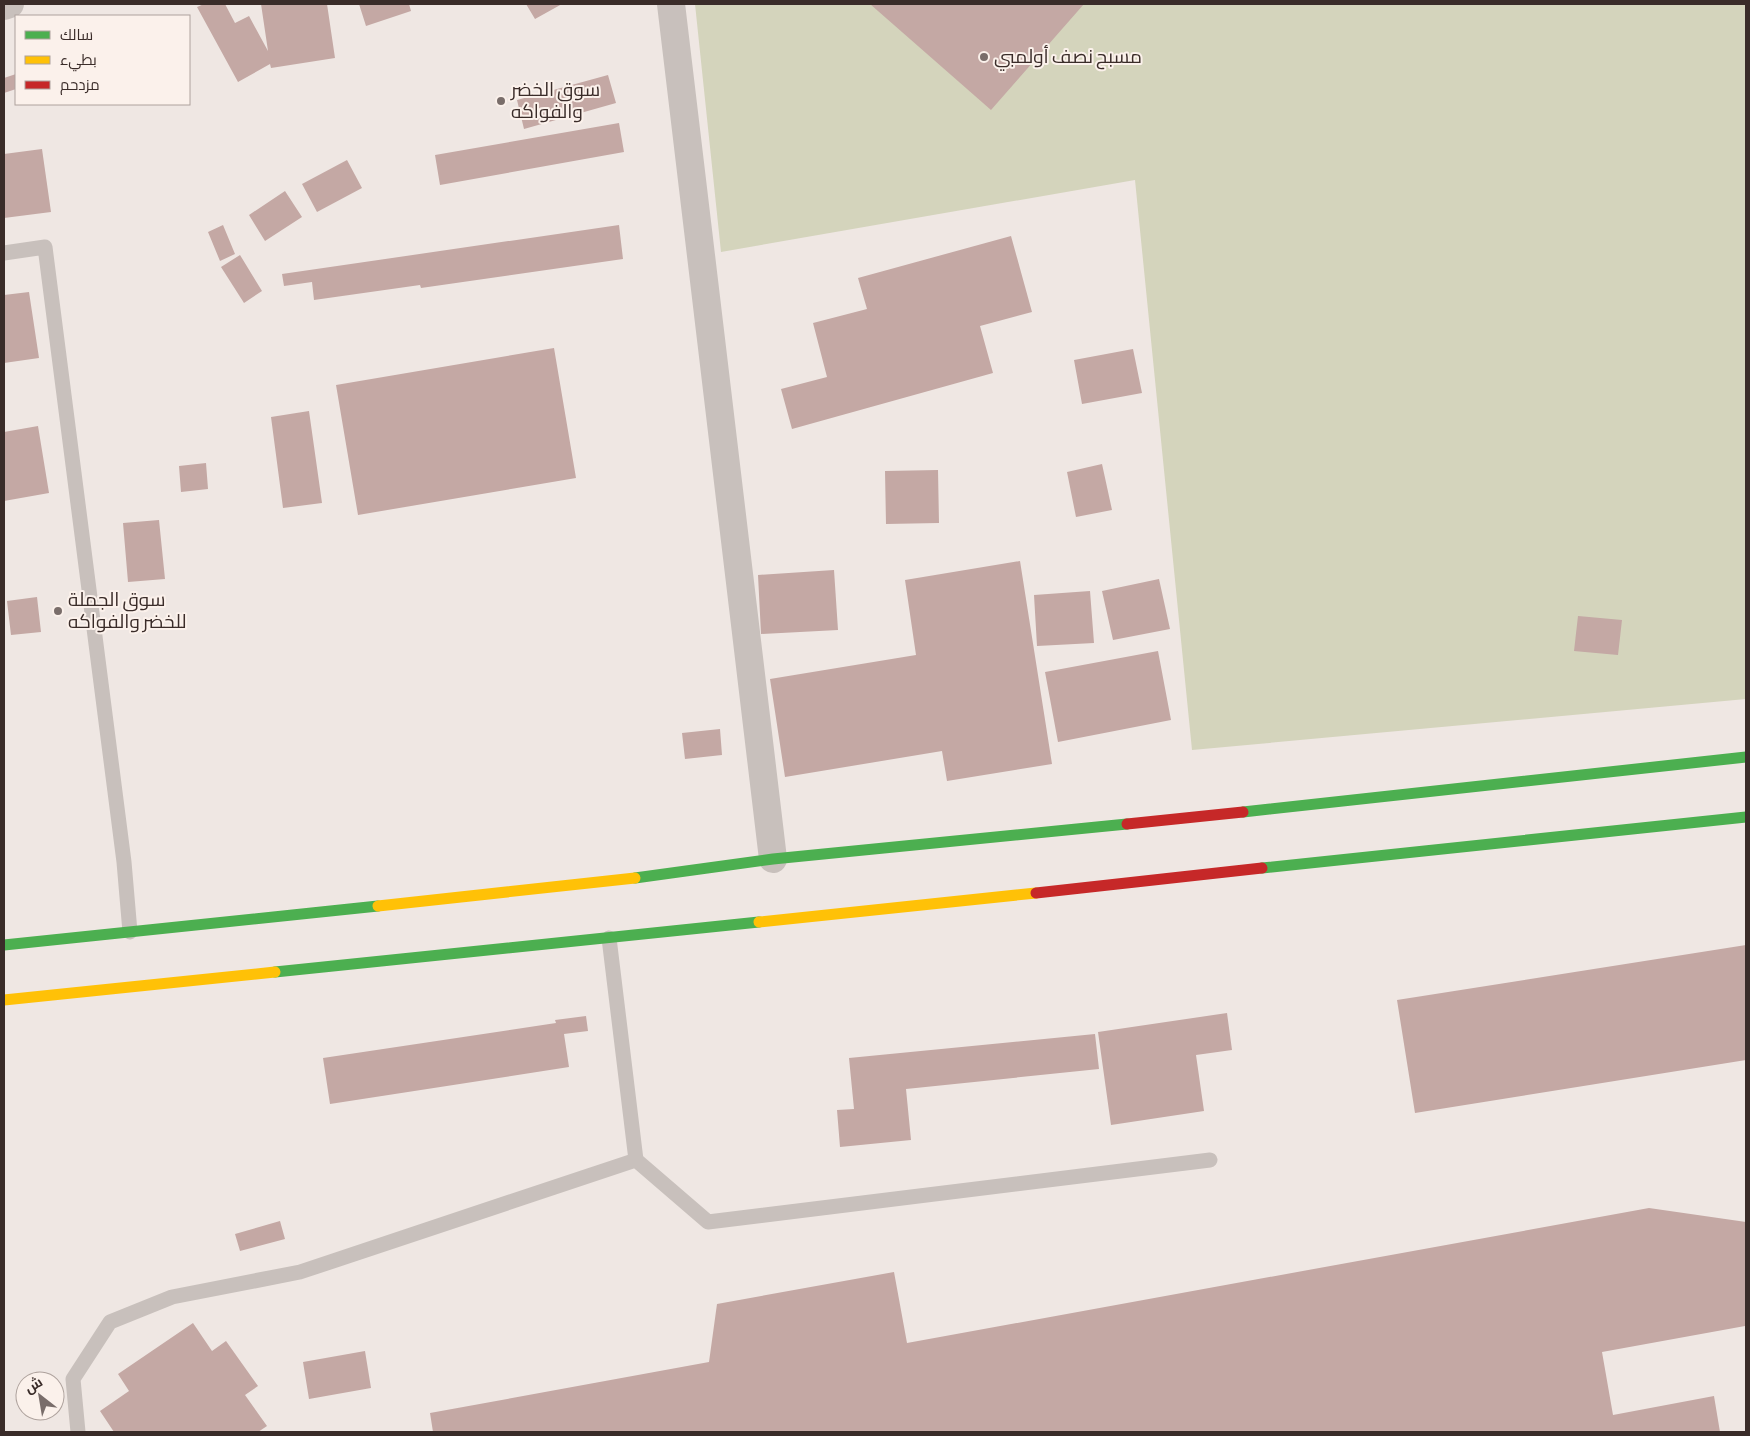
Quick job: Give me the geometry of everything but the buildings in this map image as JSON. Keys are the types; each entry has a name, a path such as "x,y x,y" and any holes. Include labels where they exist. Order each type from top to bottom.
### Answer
{"highway":[{"path":"4,945 602,882 773,859 1256,811 1746,757"},
{"path":"4,1000 609,938 1746,817"}],"street":[{"path":"4,6 10,4"},
{"path":"671,4 773,859"}],"lane":[{"path":"4,252 45,247 124,862 130,932"},
{"path":"609,938 636,1160 708,1222 1210,1160"},
{"path":"78,1432 73,1379 110,1322 172,1297 300,1272 636,1160"}],"green space":[{"path":"695,4 1746,4 1746,699 1192,750 1135,180 721,252"}],"traffic: fast":[{"path":"1243,812 1746,757"},
{"path":"1262,868 1746,817"},
{"path":"635,878 773,859 1127,824"},
{"path":"4,945 378,906"},
{"path":"275,972 759,922"}],"traffic: slow":[{"path":"378,906 635,878"},
{"path":"759,922 1036,893"},
{"path":"4,1000 275,972"}],"traffic: jam":[{"path":"1127,824 1243,812"},
{"path":"1036,893 1262,868"}],"place":[{"name":"مسبح نصف أولمبي","path":"984,57"},
{"name":"سوق الخضر والفواكه","path":"501,101"},
{"name":"سوق الجملة للخضر والفواكه","path":"58,611"}]}
